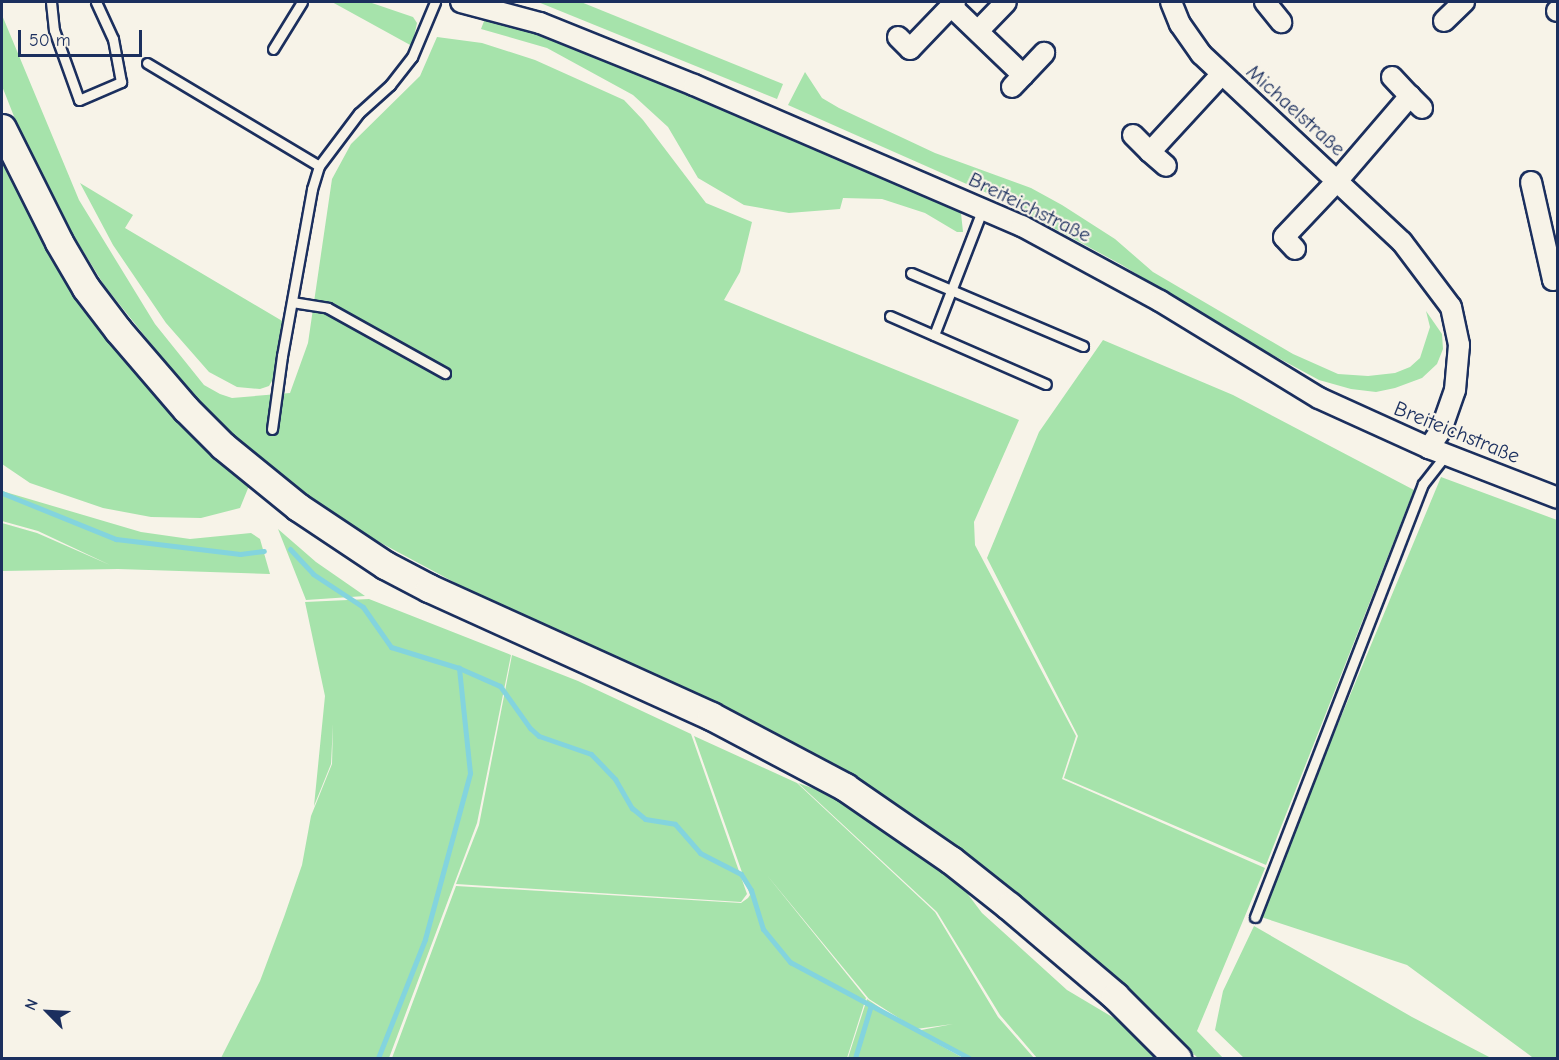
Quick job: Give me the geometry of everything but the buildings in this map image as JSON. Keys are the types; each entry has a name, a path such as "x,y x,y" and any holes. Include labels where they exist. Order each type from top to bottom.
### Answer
{"main road":[{"path":"2,128 59,242 86,288 118,330 186,410 223,446 298,507 384,564 429,588 711,716 845,787 942,853 1009,906 1115,996 1177,1059"}],"street":[{"name":"Breiteichstraße","path":"461,2 540,22 983,208 1022,226 1160,301 1319,398 1438,452 1557,498"},
{"path":"978,31 1006,2"},
{"name":"Michaelstraße","path":"1171,2 1180,24 1201,54 1402,242 1451,307 1459,345 1455,390 1441,430 1438,452"},
{"path":"1264,2 1281,22"},
{"path":"1444,21 1464,2"},
{"path":"910,49 953,4 1018,81 1044,53"},
{"name":"Michaelstraße","path":"1150,152 1221,75"},
{"name":"Michaelstraße","path":"1284,238 1416,102 1392,77"},
{"path":"1133,135 1166,166"},
{"path":"1531,182 1554,280 1557,279"}],"lane":[{"path":"51,2 54,30 79,100 121,82 113,39 96,2"},
{"path":"273,49 302,2"},
{"path":"272,429 312,189 319,166 334,142 359,113 390,86 412,57 435,2"},
{"path":"147,63 319,166"},
{"path":"934,335 983,208"},
{"path":"911,273 1083,346"},
{"path":"292,302 328,308 446,373"},
{"path":"890,316 1046,384"},
{"path":"1255,917 1438,452"}],"green space":[{"path":"332,2 369,2 413,17 417,23 412,46"},
{"path":"538,2 581,2 783,84 777,99"},
{"path":"2,15 79,200 155,324 204,385 220,394 232,398 290,393 308,343 332,179 351,144 420,76 437,37 482,43 535,60 624,100 643,120 706,203 752,222 740,272 724,300 1019,420 974,522 975,545 1076,736 1062,779 1265,868 1197,1031 1223,1058 1198,1058 975,859 877,793 757,723 480,596 366,535 268,467 202,405 172,370 104,285 72,233 30,157 2,86"},
{"path":"486,16 538,29 952,204 961,213 963,232 957,232 925,213 882,199 843,198 840,209 789,213 744,205 698,178 668,127 633,95 547,48 481,29"},
{"path":"805,72 822,98 839,108 935,153 1031,188 1115,239 1153,272 1293,354 1338,374 1368,376 1395,373 1410,367 1420,358 1430,327 1426,311 1442,334 1443,349 1437,364 1422,378 1376,392 1351,389 1319,380 1230,332 1122,265 996,197 788,105"},
{"path":"2,155 16,184 251,481 240,508 201,518 151,517 103,508 30,483 2,464"},
{"path":"80,183 133,215 125,228 284,322 273,379 269,386 260,389 237,387 209,372 166,323 113,245"},
{"path":"1103,340 1233,395 1414,490 1266,865 1064,778 1078,736 987,558 1039,432"},
{"path":"1441,477 1557,520 1557,1058 1532,1057 1407,965 1258,916"},
{"path":"2,491 141,532 190,539 251,533 260,539 270,574 118,569 2,571 2,523 37,533 110,565 38,531 2,521"},
{"path":"278,529 316,562 365,596 306,600"},
{"path":"369,599 511,655 477,823 389,1058 221,1058 260,981 302,865 311,816 332,764 333,724 331,764 314,806 325,696 305,602"},
{"path":"512,655 578,681 691,734 747,894 741,902 456,884 479,825"},
{"path":"694,736 797,783 935,912 998,1017 1034,1058 965,1058 916,1031 953,1024 916,1029 869,999 766,874 866,998 847,1058 392,1058 456,886 741,903 748,898 750,895"},
{"path":"798,783 860,805 945,864 982,913 1067,990 1114,1018 1119,1015 1163,1058 1037,1058 1000,1015 937,912"},
{"path":"1254,926 1412,1017 1491,1058 1244,1058 1215,1030 1223,991"},
{"path":"867,999 915,1031 963,1058 848,1058"}],"waterway":[{"path":"2,493 116,539 240,554 264,551"},
{"path":"290,549 313,574 363,607 391,647 459,668 500,686 530,728 539,736 591,754 615,779 632,808 645,819 675,824 700,853 741,874 751,890 763,929 790,962 969,1058"},
{"path":"378,1058 425,939 470,773 459,668"},
{"path":"855,1058 871,1005"}]}
